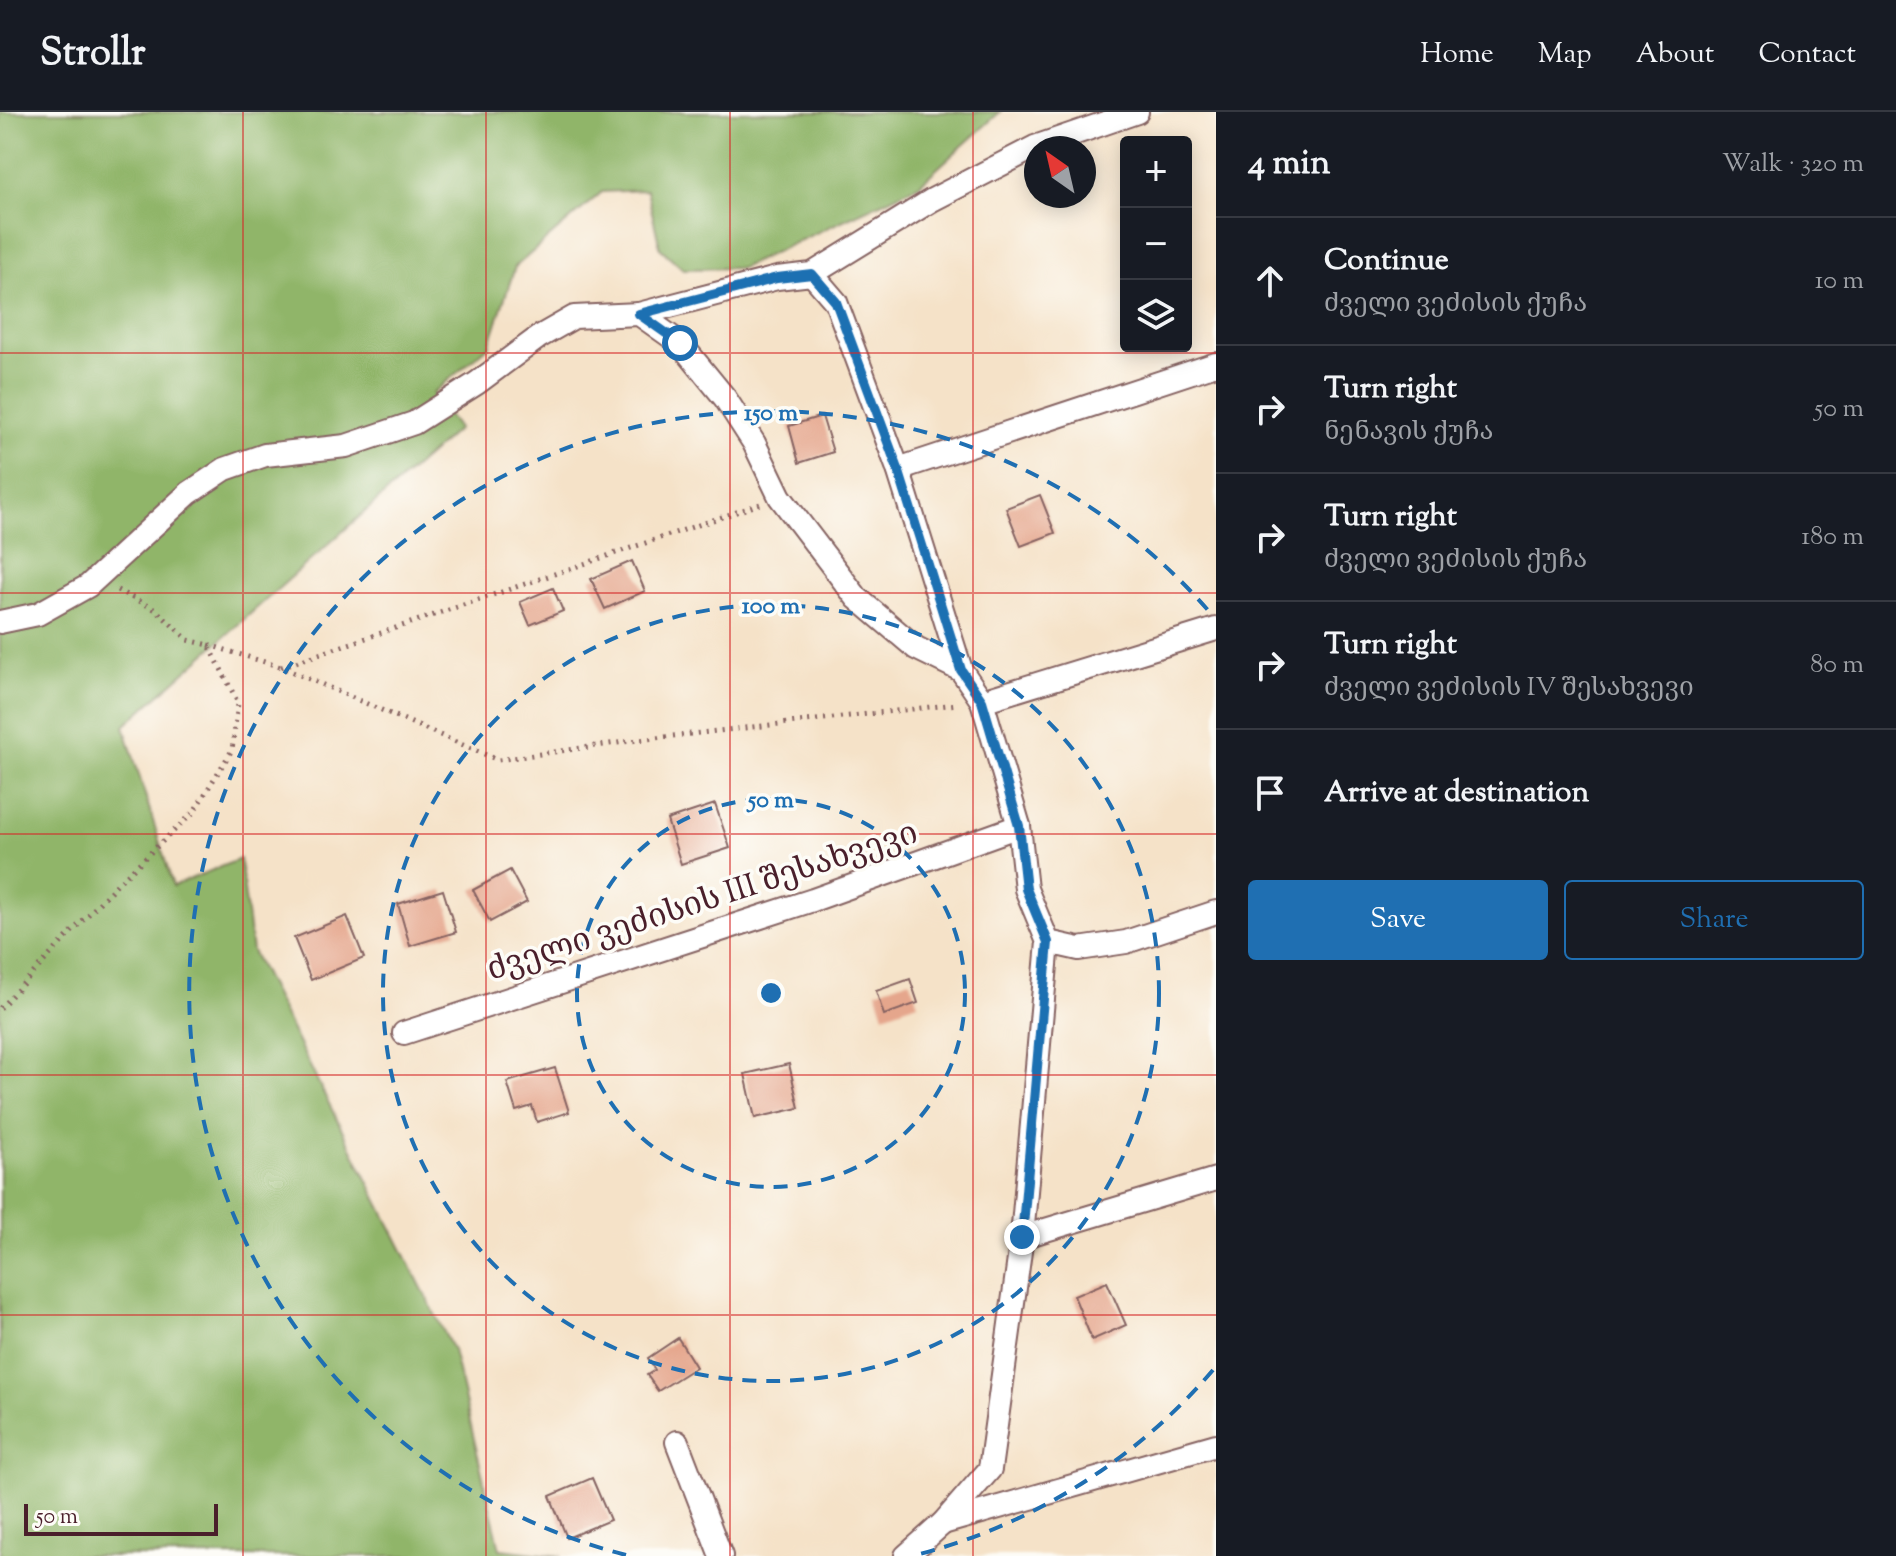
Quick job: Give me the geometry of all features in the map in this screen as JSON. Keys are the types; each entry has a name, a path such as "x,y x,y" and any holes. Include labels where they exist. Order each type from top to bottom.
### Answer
{"street":[{"path":"0,622 38,614 88,586 189,493 225,469 265,455 346,446 414,423 477,383 539,337 574,317 639,314 777,278 812,274 932,200 1035,147 1137,112"},
{"path":"812,274 836,302 898,469 961,670 982,701 1019,826 1026,889 1048,942 1022,1237 990,1469 943,1523 906,1556"},
{"path":"639,314 680,343 725,398 754,443 780,497 857,598 916,648 961,670"},
{"path":"898,469 1216,364"},
{"path":"982,701 1216,629"},
{"name":"ძველი ვეძისის III შესახვევი","path":"404,1033 813,900 1019,826"},
{"path":"1048,942 1079,949 1126,942 1216,912"},
{"path":"1022,1237 1216,1179"},
{"path":"677,1442 721,1556"},
{"path":"943,1523 1216,1445"}],"path":[{"path":"281,667 780,497"},
{"path":"88,586 118,590 156,610 188,640 281,667 498,760 638,740 982,701"},
{"path":"0,1008 119,882 193,813 232,750 238,703 209,645"}],"green space":[{"path":"0,112 1000,112 919,185 741,268 683,269 660,248 647,190 602,192 515,267 489,346 433,393 458,429 124,726 173,886 240,859 252,951 453,1350 500,1549 562,1556 0,1556"}],"building":[{"path":"822,416 833,452 799,463 789,426"},
{"path":"1040,495 1055,533 1021,546 1006,508"},
{"path":"632,561 645,591 605,609 591,579"},
{"path":"553,588 563,611 530,625 520,602"},
{"path":"715,804 730,848 681,864 667,820"},
{"path":"510,870 527,902 490,922 473,890"},
{"path":"443,890 456,932 410,946 398,904"},
{"path":"347,916 364,958 311,980 294,938"},
{"path":"910,979 918,1003 884,1015 876,991"},
{"path":"789,1064 799,1108 755,1118 745,1074"},
{"path":"555,1068 569,1112 537,1122 532,1106 516,1111 507,1082"},
{"path":"1107,1282 1126,1325 1092,1340 1074,1296"},
{"path":"678,1338 696,1367 658,1391 647,1375 655,1370 648,1358"},
{"path":"592,1478 610,1520 567,1538 550,1496"}],"route":[{"path":"680,343 639,314 777,278 812,274 836,302 851,340 898,469 961,670 982,701 1019,826 1026,889 1048,942 1022,1237"}]}
